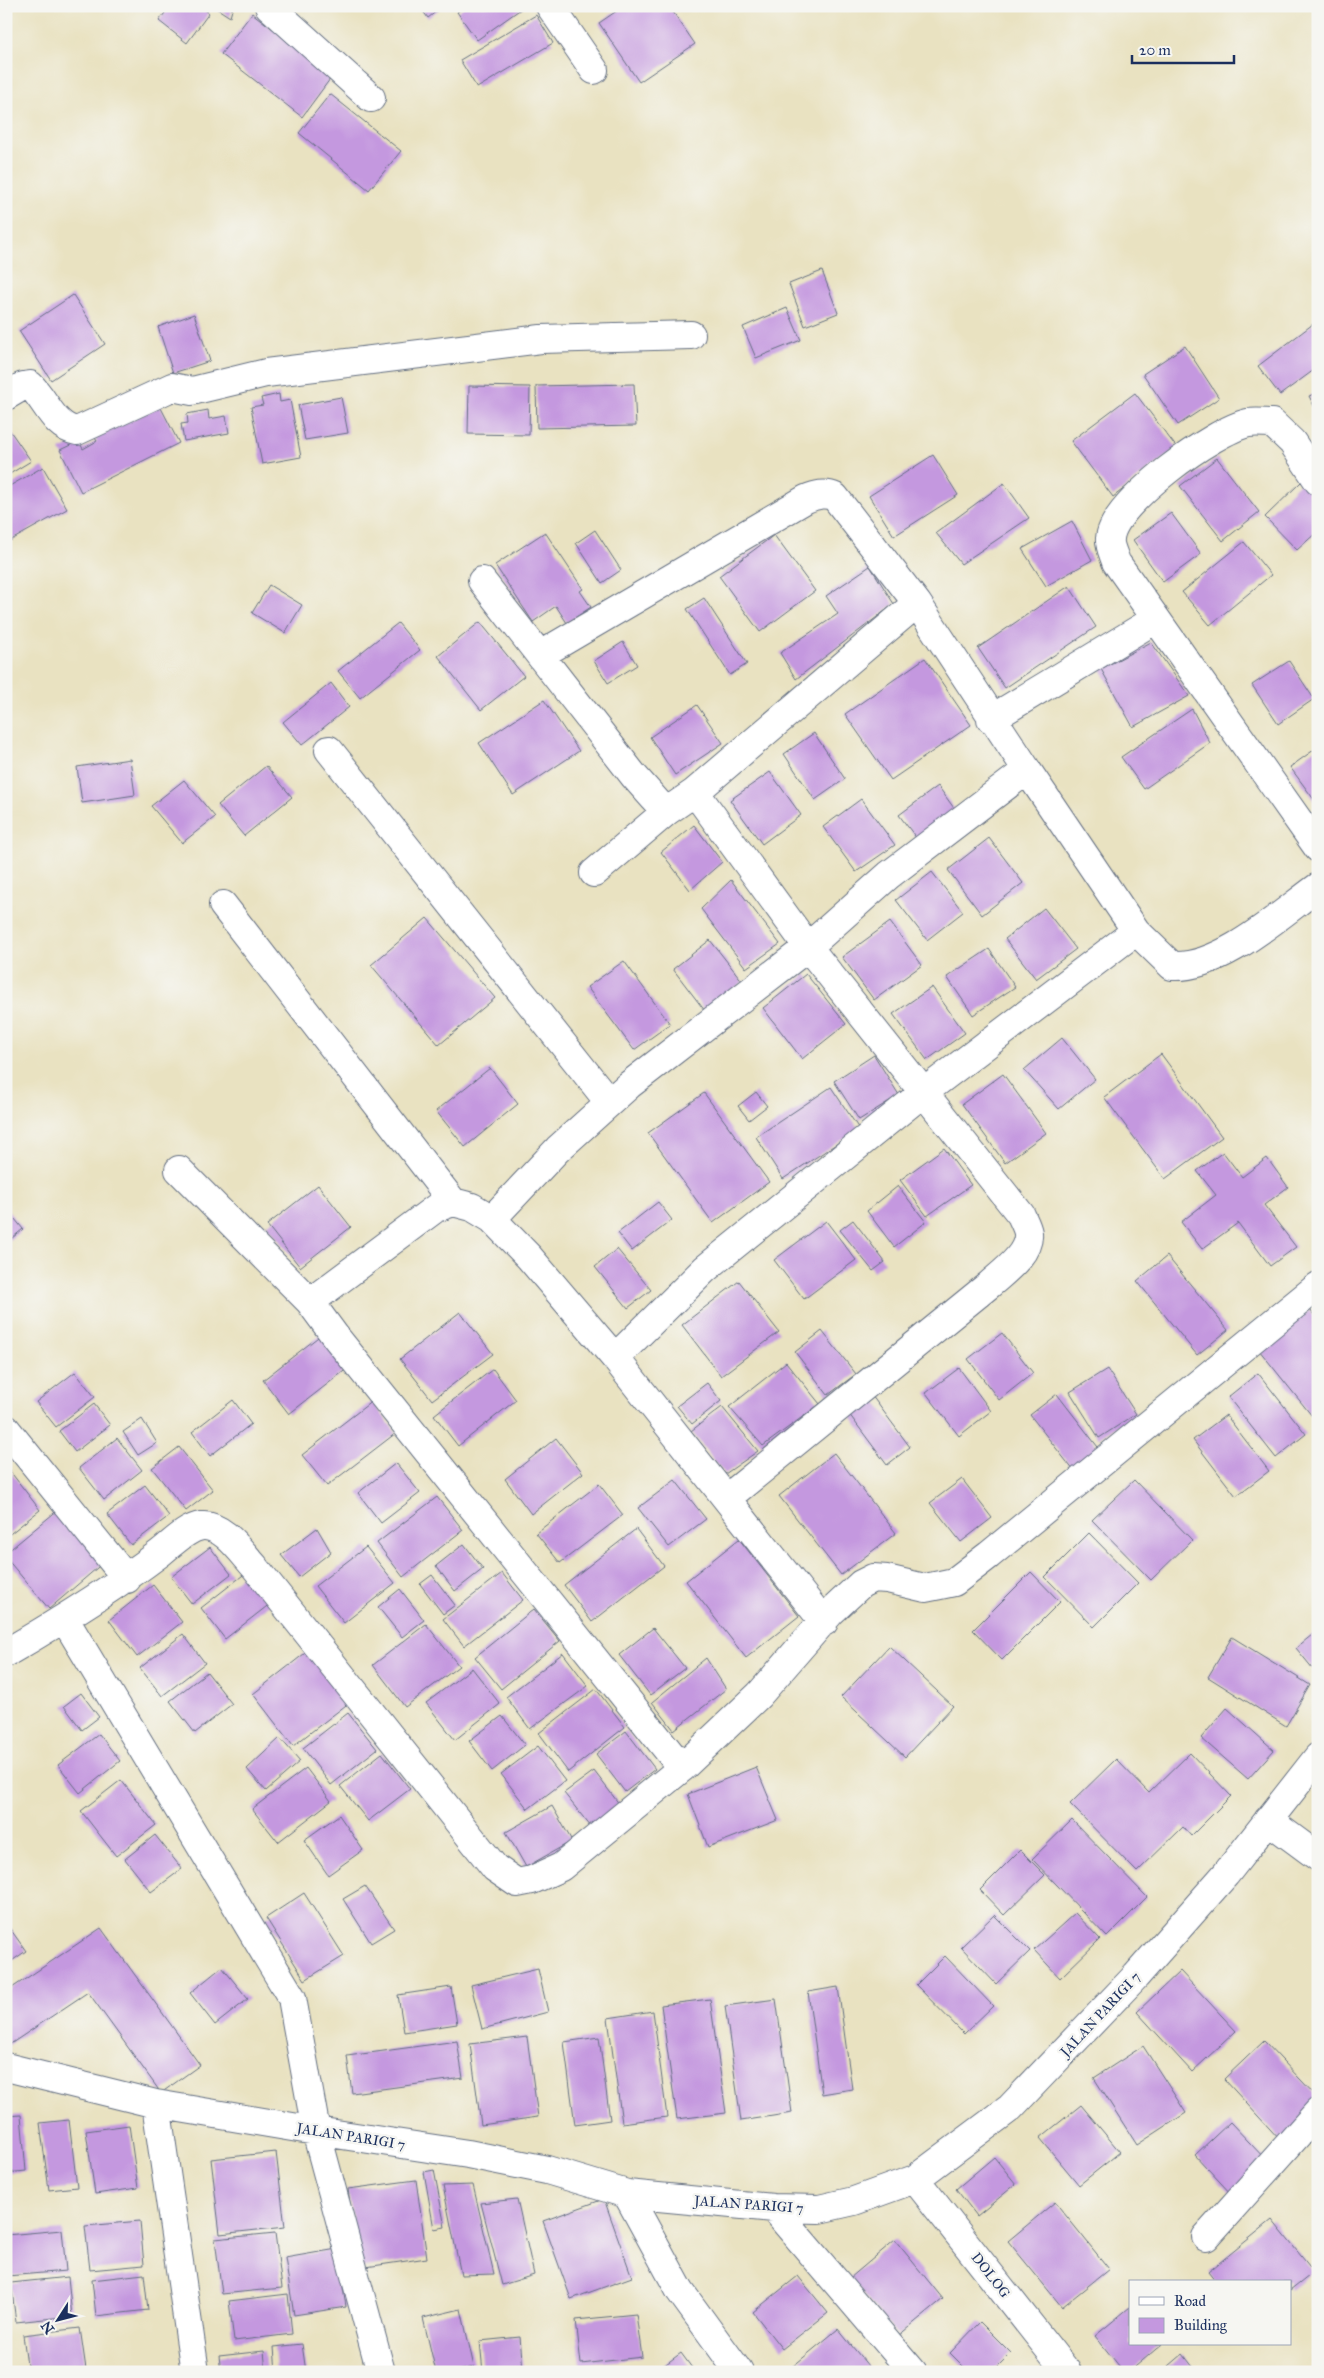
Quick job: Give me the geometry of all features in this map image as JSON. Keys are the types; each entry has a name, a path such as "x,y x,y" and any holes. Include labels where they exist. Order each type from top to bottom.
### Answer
{"street":[{"path":"269,6 371,98"},
{"path":"550,6 594,70"},
{"path":"6,396 24,386 30,385 61,425 70,430 77,431 172,387 192,392 266,373 541,339 691,335"},
{"path":"1318,481 1292,442 1272,423 1248,423 1204,443 1160,476 1120,515 1110,539 1116,562 1318,848"},
{"path":"540,655 806,499 819,494 835,497 917,603 991,719 1136,931 1172,966 1201,964 1225,954 1318,887"},
{"path":"482,580 634,776 666,812"},
{"path":"594,873 666,812 695,792 917,603"},
{"path":"991,719 1156,619"},
{"path":"329,750 609,1102"},
{"path":"492,1219 558,1149 609,1102 808,947 888,875 1026,770"},
{"path":"695,792 808,947 1021,1215 1028,1234 1025,1246 1015,1260 989,1285 727,1498"},
{"path":"223,905 453,1202"},
{"path":"615,1358 704,1269 924,1092 1136,931"},
{"path":"180,1170 310,1302 335,1336 682,1768"},
{"path":"310,1302 436,1208 453,1202 472,1207 492,1219 529,1258 615,1358 824,1622"},
{"path":"6,1653 127,1579 190,1530 203,1526 216,1529 230,1539 298,1620 495,1868 517,1883 532,1880 561,1867 682,1768 759,1695 824,1622 861,1584 873,1578 887,1579 925,1588 954,1582 997,1549 1318,1286"},
{"path":"6,1429 127,1579"},
{"path":"64,1618 292,1998 316,2132 382,2372"},
{"name":"JALAN PARIGI 7","path":"6,2067 156,2104 316,2132 476,2156 547,2170 627,2194 773,2208 819,2209 854,2201 915,2178 1010,2108 1054,2063 1226,1874 1318,1757"},
{"path":"1268,1820 1318,1857"},
{"path":"156,2104 195,2372"},
{"path":"1206,2237 1318,2112"},
{"name":"DOLOG","path":"915,2178 1067,2372"},
{"path":"627,2194 680,2290 739,2372"},
{"path":"773,2208 913,2372"}],"building":[{"path":"170,6 200,6 209,13 187,43 159,21"},
{"path":"213,6 233,6 230,17"},
{"path":"419,6 443,6 428,18"},
{"path":"465,6 525,6 477,40 457,12"},
{"path":"624,6 669,6 695,44 639,82 599,23"},
{"path":"252,13 333,75 302,117 221,54"},
{"path":"536,15 553,43 477,88 460,60"},
{"path":"330,94 401,151 369,190 299,133"},
{"path":"822,271 838,313 805,326 789,284"},
{"path":"73,295 105,344 51,380 19,331"},
{"path":"787,308 801,340 756,358 743,327"},
{"path":"194,314 210,361 173,373 158,327"},
{"path":"1313,324 1318,331 1318,367 1280,395 1258,366"},
{"path":"1185,346 1219,398 1178,425 1143,374"},
{"path":"634,384 636,426 537,428 536,386"},
{"path":"469,386 530,387 529,435 468,434"},
{"path":"1318,392 1318,414 1309,396"},
{"path":"1135,393 1177,448 1113,497 1071,441"},
{"path":"279,394 280,402 290,400 301,457 262,464 251,407 263,405 261,398"},
{"path":"341,397 348,433 305,440 298,405"},
{"path":"160,406 179,443 81,492 60,450 79,441 83,449 97,441 95,438"},
{"path":"208,410 209,419 226,416 229,433 184,441 181,424 188,423 187,414"},
{"path":"6,425 31,461 8,475 6,472"},
{"path":"933,455 958,495 894,536 869,496"},
{"path":"1217,458 1259,512 1223,541 1180,486"},
{"path":"43,467 67,509 6,543 6,488"},
{"path":"1301,482 1318,499 1318,531 1297,550 1265,517"},
{"path":"1004,483 1029,518 961,564 936,533"},
{"path":"1171,513 1201,554 1163,582 1133,540"},
{"path":"1072,521 1092,560 1046,586 1022,549"},
{"path":"595,530 621,570 602,583 576,543"},
{"path":"545,532 583,589 580,591 591,607 567,623 556,606 533,622 495,565"},
{"path":"774,535 815,591 760,632 719,576"},
{"path":"1244,542 1271,575 1210,625 1182,592"},
{"path":"870,566 894,604 796,679 780,653 838,614 826,596"},
{"path":"269,585 302,605 285,633 252,613"},
{"path":"1069,586 1096,627 1005,688 978,648"},
{"path":"704,598 747,664 730,675 687,609"},
{"path":"480,622 524,676 481,710 438,656"},
{"path":"398,623 420,650 360,698 338,671"},
{"path":"623,642 637,665 608,683 594,661"},
{"path":"1151,642 1189,696 1133,727 1101,669"},
{"path":"925,658 971,725 891,780 845,714"},
{"path":"1289,661 1314,699 1278,724 1252,685"},
{"path":"331,683 349,707 302,745 283,722"},
{"path":"544,700 579,751 513,795 479,743"},
{"path":"697,705 723,743 675,775 650,737"},
{"path":"1192,709 1210,743 1144,789 1121,757"},
{"path":"814,733 845,779 815,800 784,754"},
{"path":"1318,747 1318,805 1290,767"},
{"path":"130,759 135,795 82,803 77,767"},
{"path":"266,766 292,797 244,836 218,805"},
{"path":"770,772 801,815 762,844 730,800"},
{"path":"184,780 215,817 182,843 151,806"},
{"path":"938,786 959,815 920,843 899,815"},
{"path":"861,799 895,845 856,872 823,827"},
{"path":"694,825 722,862 690,890 661,852"},
{"path":"989,838 1023,883 982,915 948,870"},
{"path":"932,872 963,912 927,940 896,900"},
{"path":"731,880 780,944 746,968 701,909"},
{"path":"1044,908 1076,949 1036,979 1005,939"},
{"path":"427,918 495,998 439,1045 371,965"},
{"path":"890,922 922,965 874,1000 842,957"},
{"path":"710,940 743,982 705,1011 673,969"},
{"path":"989,949 1015,987 973,1015 947,977"},
{"path":"624,961 670,1024 634,1050 587,987"},
{"path":"806,974 846,1024 802,1059 763,1008"},
{"path":"932,987 965,1033 927,1060 893,1014"},
{"path":"1062,1038 1095,1079 1059,1109 1024,1070"},
{"path":"1161,1054 1222,1137 1165,1179 1104,1097"},
{"path":"874,1055 899,1095 859,1120 834,1081"},
{"path":"490,1068 518,1104 465,1147 436,1111"},
{"path":"1003,1074 1046,1133 1005,1163 962,1104"},
{"path":"831,1087 859,1129 783,1179 756,1137"},
{"path":"756,1092 767,1106 749,1120 738,1106"},
{"path":"704,1093 769,1182 713,1223 648,1133"},
{"path":"944,1148 971,1185 927,1216 900,1180"},
{"path":"1223,1152 1242,1177 1267,1158 1288,1187 1264,1205 1296,1247 1270,1266 1238,1223 1202,1249 1181,1222 1216,1195 1197,1171"},
{"path":"318,1185 351,1227 300,1267 267,1225"},
{"path":"898,1186 926,1222 894,1247 867,1211"},
{"path":"658,1202 672,1220 632,1251 618,1233"},
{"path":"6,1208 23,1229 6,1243"},
{"path":"853,1220 885,1262 873,1271 840,1230"},
{"path":"826,1221 856,1260 804,1299 774,1260"},
{"path":"617,1249 651,1290 628,1308 595,1267"},
{"path":"1167,1256 1228,1330 1197,1355 1137,1281"},
{"path":"739,1281 779,1332 721,1376 682,1325"},
{"path":"1310,1310 1318,1320 1318,1412 1312,1416 1259,1350"},
{"path":"460,1312 493,1354 432,1400 400,1359"},
{"path":"822,1331 856,1374 828,1395 795,1352"},
{"path":"1002,1333 1033,1373 999,1400 968,1359"},
{"path":"322,1334 348,1368 289,1414 263,1380"},
{"path":"786,1362 820,1404 763,1446 729,1407"},
{"path":"959,1368 991,1411 959,1436 926,1393"},
{"path":"493,1369 516,1400 458,1446 434,1415"},
{"path":"1107,1369 1136,1414 1099,1438 1070,1392"},
{"path":"75,1372 95,1397 56,1427 36,1402"},
{"path":"1258,1373 1306,1434 1276,1458 1228,1397"},
{"path":"707,1383 721,1401 692,1424 677,1406"},
{"path":"1057,1394 1101,1451 1074,1471 1030,1415"},
{"path":"872,1396 910,1447 887,1465 849,1414"},
{"path":"233,1400 251,1424 210,1456 192,1432"},
{"path":"372,1401 396,1433 327,1486 302,1455"},
{"path":"94,1404 110,1425 75,1452 59,1431"},
{"path":"722,1407 758,1451 725,1474 691,1431"},
{"path":"1226,1415 1269,1471 1236,1496 1193,1440"},
{"path":"142,1419 157,1443 138,1455 123,1432"},
{"path":"117,1438 142,1470 104,1500 79,1468"},
{"path":"556,1438 583,1473 531,1514 505,1479"},
{"path":"179,1447 213,1490 186,1511 152,1468"},
{"path":"834,1453 896,1533 841,1575 779,1496"},
{"path":"396,1463 420,1493 381,1523 358,1493"},
{"path":"6,1466 40,1510 6,1537"},
{"path":"962,1479 992,1518 961,1542 930,1503"},
{"path":"675,1480 706,1519 669,1547 638,1508"},
{"path":"1134,1480 1192,1540 1151,1580 1092,1520"},
{"path":"599,1484 623,1515 560,1563 536,1533"},
{"path":"145,1485 169,1516 131,1545 107,1514"},
{"path":"437,1497 463,1530 403,1577 377,1543"},
{"path":"59,1509 104,1562 49,1609 6,1558 6,1553"},
{"path":"317,1528 331,1552 299,1577 281,1555"},
{"path":"636,1529 664,1566 592,1622 564,1585"},
{"path":"1089,1533 1138,1583 1094,1627 1045,1577"},
{"path":"739,1539 799,1616 746,1658 686,1581"},
{"path":"464,1544 483,1569 455,1591 436,1566"},
{"path":"210,1547 231,1574 192,1604 171,1577"},
{"path":"366,1547 395,1583 344,1623 315,1586"},
{"path":"247,1572 271,1603 225,1639 201,1608"},
{"path":"1031,1572 1060,1602 1002,1660 973,1630"},
{"path":"502,1573 523,1600 464,1646 443,1619"},
{"path":"432,1575 455,1605 443,1614 420,1584"},
{"path":"153,1585 182,1622 137,1657 109,1620"},
{"path":"400,1589 424,1620 402,1637 378,1607"},
{"path":"534,1609 560,1641 501,1689 475,1657"},
{"path":"426,1624 459,1666 405,1707 373,1665"},
{"path":"653,1628 685,1668 650,1695 619,1655"},
{"path":"1318,1630 1318,1675 1296,1648"},
{"path":"183,1634 205,1663 162,1696 140,1668"},
{"path":"1232,1637 1310,1685 1286,1726 1208,1677"},
{"path":"889,1646 953,1706 905,1757 841,1697"},
{"path":"309,1650 350,1702 293,1746 253,1694"},
{"path":"563,1653 588,1686 530,1729 506,1697"},
{"path":"706,1658 726,1689 674,1730 652,1702"},
{"path":"472,1668 500,1704 455,1740 426,1703"},
{"path":"207,1672 232,1704 195,1733 170,1701"},
{"path":"596,1689 625,1727 568,1772 539,1733"},
{"path":"81,1693 99,1717 82,1730 64,1706"},
{"path":"1227,1708 1274,1750 1248,1779 1201,1738"},
{"path":"348,1713 377,1749 331,1785 303,1748"},
{"path":"502,1716 525,1745 492,1771 469,1741"},
{"path":"626,1731 655,1769 625,1792 596,1754"},
{"path":"99,1734 120,1761 80,1793 58,1765"},
{"path":"280,1738 300,1761 266,1791 247,1769"},
{"path":"538,1746 565,1781 528,1809 501,1774"},
{"path":"382,1753 410,1789 368,1821 340,1786"},
{"path":"1190,1753 1231,1796 1191,1836 1183,1827 1137,1872 1070,1804 1116,1759 1149,1793"},
{"path":"756,1767 778,1820 708,1847 688,1794"},
{"path":"306,1768 331,1801 278,1842 252,1809"},
{"path":"594,1771 620,1805 591,1827 564,1793"},
{"path":"121,1780 156,1825 116,1856 81,1811"},
{"path":"552,1806 572,1841 526,1867 506,1832"},
{"path":"339,1815 363,1850 328,1875 304,1840"},
{"path":"1072,1820 1147,1897 1107,1937 1032,1859"},
{"path":"155,1835 182,1869 151,1892 125,1859"},
{"path":"1020,1850 1045,1875 1004,1915 980,1890"},
{"path":"365,1886 394,1929 371,1943 343,1899"},
{"path":"304,1893 344,1956 305,1980 266,1918"},
{"path":"1075,1913 1100,1939 1060,1978 1034,1950"},
{"path":"994,1915 1030,1951 996,1984 961,1947"},
{"path":"6,1923 26,1951 6,1965"},
{"path":"101,1928 200,2065 161,2093 88,1992 6,2047 6,1992"},
{"path":"945,1956 993,2006 964,2034 916,1985"},
{"path":"222,1967 248,1999 215,2025 190,1993"},
{"path":"538,1969 548,2012 482,2029 471,1985"},
{"path":"1180,1971 1236,2031 1192,2072 1137,2012"},
{"path":"451,1987 457,2024 404,2032 398,1995"},
{"path":"838,1987 852,2089 822,2094 808,1992"},
{"path":"710,1999 726,2113 677,2119 661,2005"},
{"path":"776,1999 792,2113 741,2121 725,2006"},
{"path":"653,2011 667,2117 622,2123 608,2018"},
{"path":"527,2037 538,2117 481,2125 470,2044"},
{"path":"599,2037 610,2120 575,2125 564,2042"},
{"path":"457,2041 463,2078 352,2093 347,2056"},
{"path":"1264,2041 1318,2098 1318,2106 1281,2141 1224,2079"},
{"path":"1143,2046 1186,2113 1137,2145 1094,2078"},
{"path":"1081,2105 1120,2152 1079,2185 1040,2138"},
{"path":"21,2115 26,2171 6,2173 6,2116"},
{"path":"69,2120 77,2187 49,2190 40,2123"},
{"path":"1230,2122 1268,2162 1232,2195 1195,2155"},
{"path":"129,2125 138,2188 95,2194 86,2131"},
{"path":"276,2152 285,2227 220,2234 211,2159"},
{"path":"994,2157 1016,2184 977,2216 956,2189"},
{"path":"434,2170 445,2227 434,2229 424,2172"},
{"path":"6,2175 10,2199 6,2199"},
{"path":"416,2180 427,2258 359,2268 348,2189"},
{"path":"473,2185 494,2274 461,2275 443,2186"},
{"path":"517,2199 534,2275 502,2285 481,2203"},
{"path":"604,2199 632,2277 571,2299 543,2221"},
{"path":"1055,2202 1109,2269 1062,2307 1008,2241"},
{"path":"1272,2220 1314,2272 1292,2289 1292,2280 1214,2280 1208,2272"},
{"path":"140,2221 144,2265 90,2270 85,2226"},
{"path":"62,2230 66,2271 7,2276 6,2235"},
{"path":"275,2233 282,2288 222,2294 215,2239"},
{"path":"895,2240 943,2299 898,2336 850,2278"},
{"path":"337,2249 346,2307 294,2315 285,2258"},
{"path":"144,2274 148,2310 96,2316 92,2280"},
{"path":"798,2276 828,2313 782,2349 753,2312"},
{"path":"68,2277 72,2316 16,2322 11,2283"},
{"path":"288,2294 292,2334 234,2341 229,2301"},
{"path":"1129,2308 1129,2346 1160,2346 1129,2372 1124,2372 1095,2336"},
{"path":"461,2309 474,2367 453,2372 436,2372 423,2318"},
{"path":"636,2314 642,2357 581,2364 576,2320"},
{"path":"980,2322 1011,2353 992,2372 969,2372 950,2353"},
{"path":"80,2328 86,2369 28,2372 23,2335"},
{"path":"838,2329 869,2367 863,2372 796,2372 792,2367"},
{"path":"520,2337 523,2370 483,2372 480,2341"},
{"path":"302,2344 306,2372 276,2372 274,2347"},
{"path":"264,2351 266,2372 221,2372 219,2356"},
{"path":"681,2353 695,2372 655,2372"},
{"path":"1183,2354 1197,2372 1162,2372"}]}
